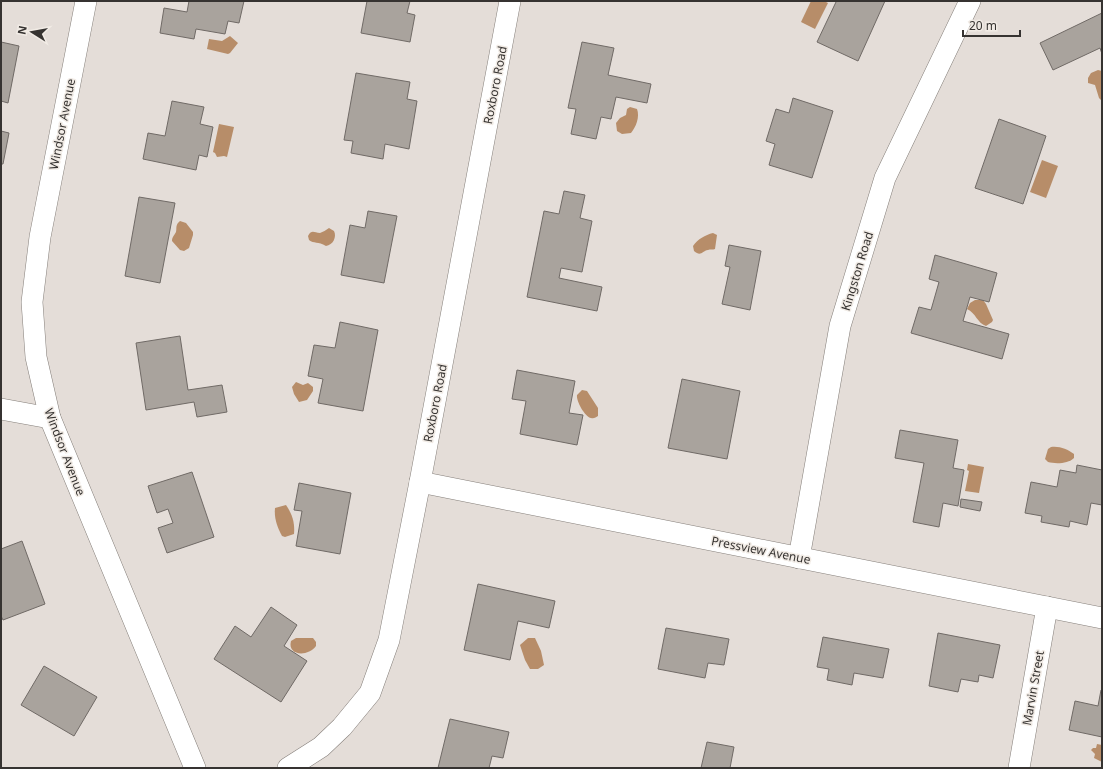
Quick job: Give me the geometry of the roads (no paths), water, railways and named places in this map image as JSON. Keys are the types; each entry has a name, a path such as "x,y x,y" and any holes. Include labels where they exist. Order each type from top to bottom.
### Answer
{"street":[{"name":"Windsor Avenue","path":"86,1 40,237 32,302 36,357 50,418 195,768"},
{"name":"Roxboro Road","path":"288,768 321,748 342,727 370,693 389,640 510,1"},
{"name":"Kingston Road","path":"799,558 840,326 881,192 886,178 970,1"},
{"path":"1,409 50,418"},
{"name":"Pressview Avenue","path":"420,482 1102,618"},
{"name":"Marvin Street","path":"1019,768 1047,607"}]}
